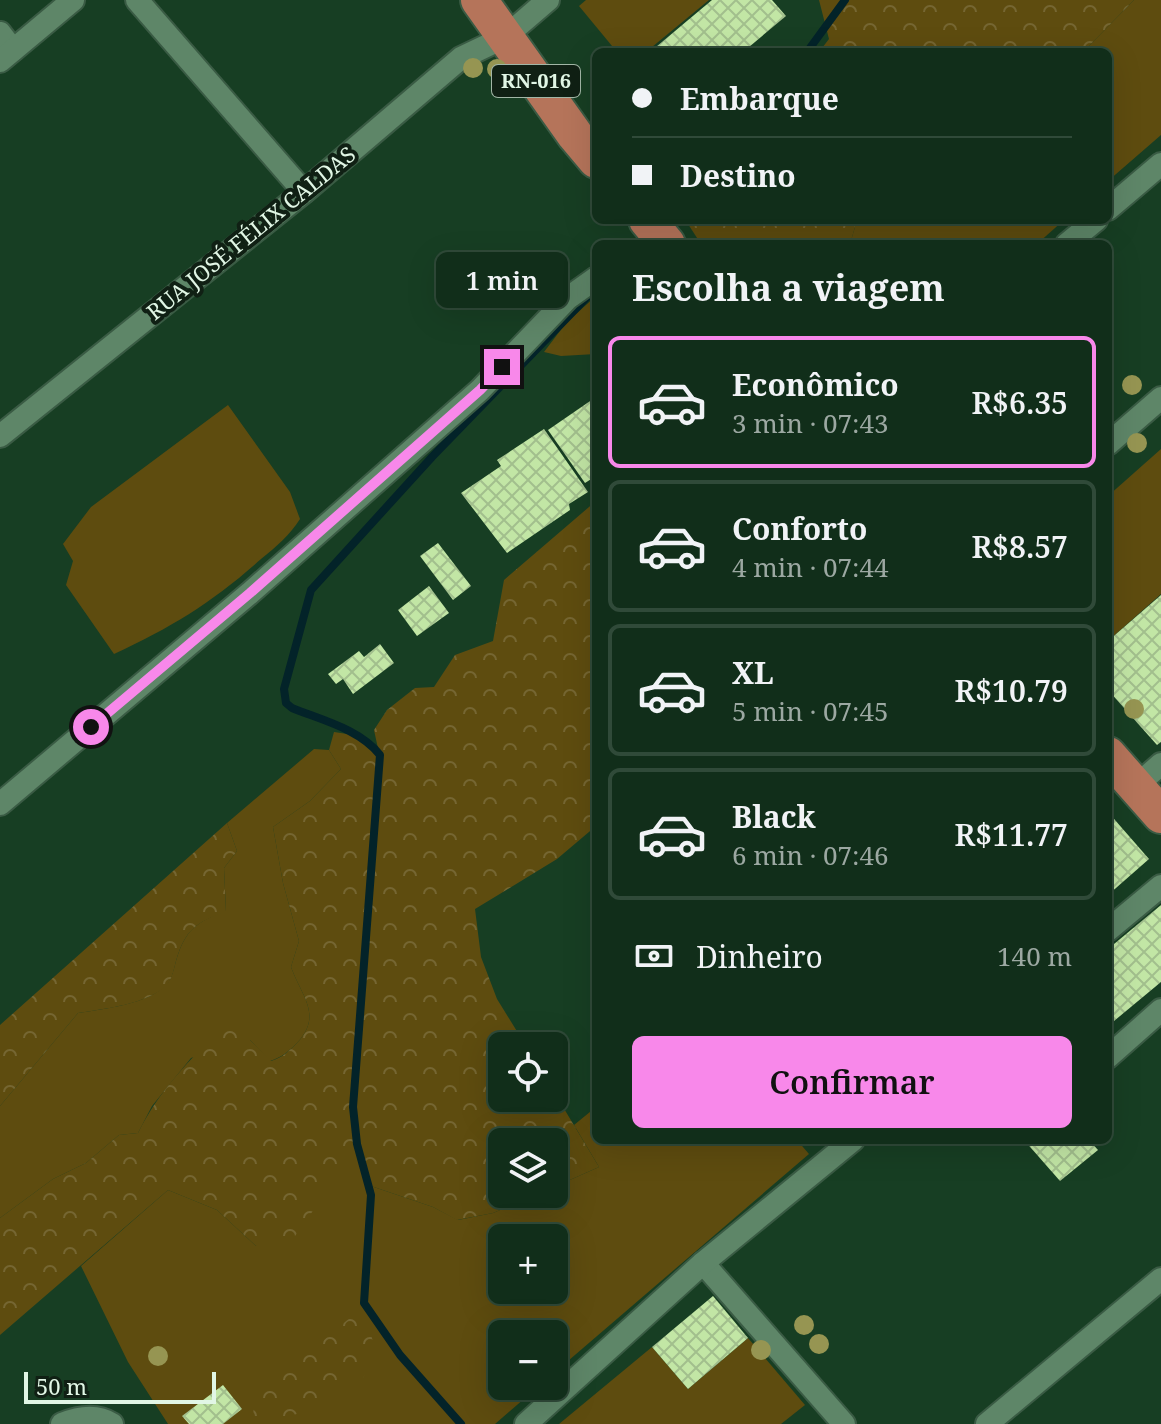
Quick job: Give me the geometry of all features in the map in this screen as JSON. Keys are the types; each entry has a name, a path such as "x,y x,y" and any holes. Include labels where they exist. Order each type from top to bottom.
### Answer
{"main road":[{"name":"RN-016","path":"479,0 592,155"},
{"path":"1112,757 1148,775 1161,815"}],"street":[{"path":"4,48 73,0"},
{"path":"137,0 304,192"},
{"name":"RUA JOSÉ FÉLIX CALDAS","path":"0,436 304,192 461,58 505,37 548,0"},
{"path":"1112,206 1161,164"},
{"path":"1072,240 1091,224"},
{"path":"0,804 250,593 457,411 568,298 592,281"},
{"path":"1112,441 1161,398"},
{"path":"1112,927 1161,886"},
{"path":"1112,1053 1161,1010"},
{"path":"526,1424 703,1263 848,1144"},
{"path":"703,1263 844,1424"},
{"path":"987,1424 1161,1279"},
{"path":"62,1424 84,1416 110,1422"}],"green space":[{"path":"586,0 709,0 651,48 614,48 579,6"},
{"path":"819,0 1134,0 1087,48 822,48 829,39"},
{"path":"1134,0 1161,0 1161,135 1112,178 1112,48 1087,48"},
{"path":"688,224 856,224 851,240 698,240"},
{"path":"856,224 1060,224 1042,240 851,240"},
{"path":"592,300 592,354 561,356 544,352 566,323"},
{"path":"228,405 290,492 300,519 277,545 209,601 155,634 114,654 66,585 73,561 63,544 91,507"},
{"path":"1161,449 1161,594 1112,637 1112,492"},
{"path":"592,504 592,829 557,859 475,909 481,957 497,999 517,1032 488,1032 488,1112 566,1112 599,1167 568,1181 568,1128 488,1128 488,1208 505,1208 457,1220 433,1207 368,1185 356,1124 357,1144 352,1156 295,1236 256,1246 217,1210 168,1190 0,1335 0,1218 53,1179 86,1163 119,1135 138,1133 176,1076 225,1027 250,1040 271,1061 288,1052 305,1033 309,1024 308,1006 291,967 299,941 283,883 273,827 310,801 341,769 329,750 334,732 360,736 379,753 374,730 387,710 415,688 434,687 455,655 493,641 504,580"},
{"path":"314,749 329,750 341,769 310,801 273,827 283,883 299,941 291,967 308,1006 309,1024 305,1033 288,1052 270,1061 250,1040 191,1058 152,1106 138,1133 119,1135 86,1163 53,1179 0,1218 0,1106 78,1013 138,1001 167,984 188,934 199,923 226,911 224,868 237,851 227,823"},
{"path":"227,823 237,851 224,868 226,912 193,929 183,942 170,980 159,991 125,1005 78,1013 0,1106 0,1025"},
{"path":"353,1107 368,1185 433,1207 458,1220 505,1208 568,1208 568,1181 599,1167 574,1125 592,1110 592,1144 800,1144 809,1154 568,1361 568,1320 488,1320 488,1400 523,1400 495,1424 168,1424 128,1362 81,1266 168,1190 217,1210 256,1246"},
{"path":"351,1317 369,1324 375,1352 362,1380 323,1406 270,1422 253,1421 254,1399"},
{"path":"748,1338 805,1405 781,1424 559,1424 652,1347 688,1389"}],"building":[{"path":"712,0 772,0 786,16 748,48 655,48"},
{"path":"592,400 592,479 585,483 548,430"},
{"path":"544,429 588,492 569,504 570,510 507,553 461,493 501,466 497,460"},
{"path":"438,543 471,586 453,600 420,556"},
{"path":"429,586 449,613 417,636 398,610"},
{"path":"1161,595 1161,742 1157,745 1112,694 1112,638"},
{"path":"380,644 394,663 353,694 343,679 336,684 328,674 359,651 364,657"},
{"path":"1112,817 1149,859 1112,891"},
{"path":"1161,905 1161,982 1112,1023 1112,946"},
{"path":"1028,1144 1093,1144 1098,1150 1060,1181"},
{"path":"713,1296 748,1338 688,1389 652,1347"},
{"path":"223,1385 242,1409 223,1424 189,1424 182,1416"}],"waterway":[{"path":"810,48 845,0"},
{"path":"461,1424 400,1355 364,1303 371,1195 357,1144 353,1107 380,755 351,732 292,708 286,703 284,689 311,590 432,457 592,292"}],"route":[{"path":"91,727 250,593 480,390 502,367"}]}
